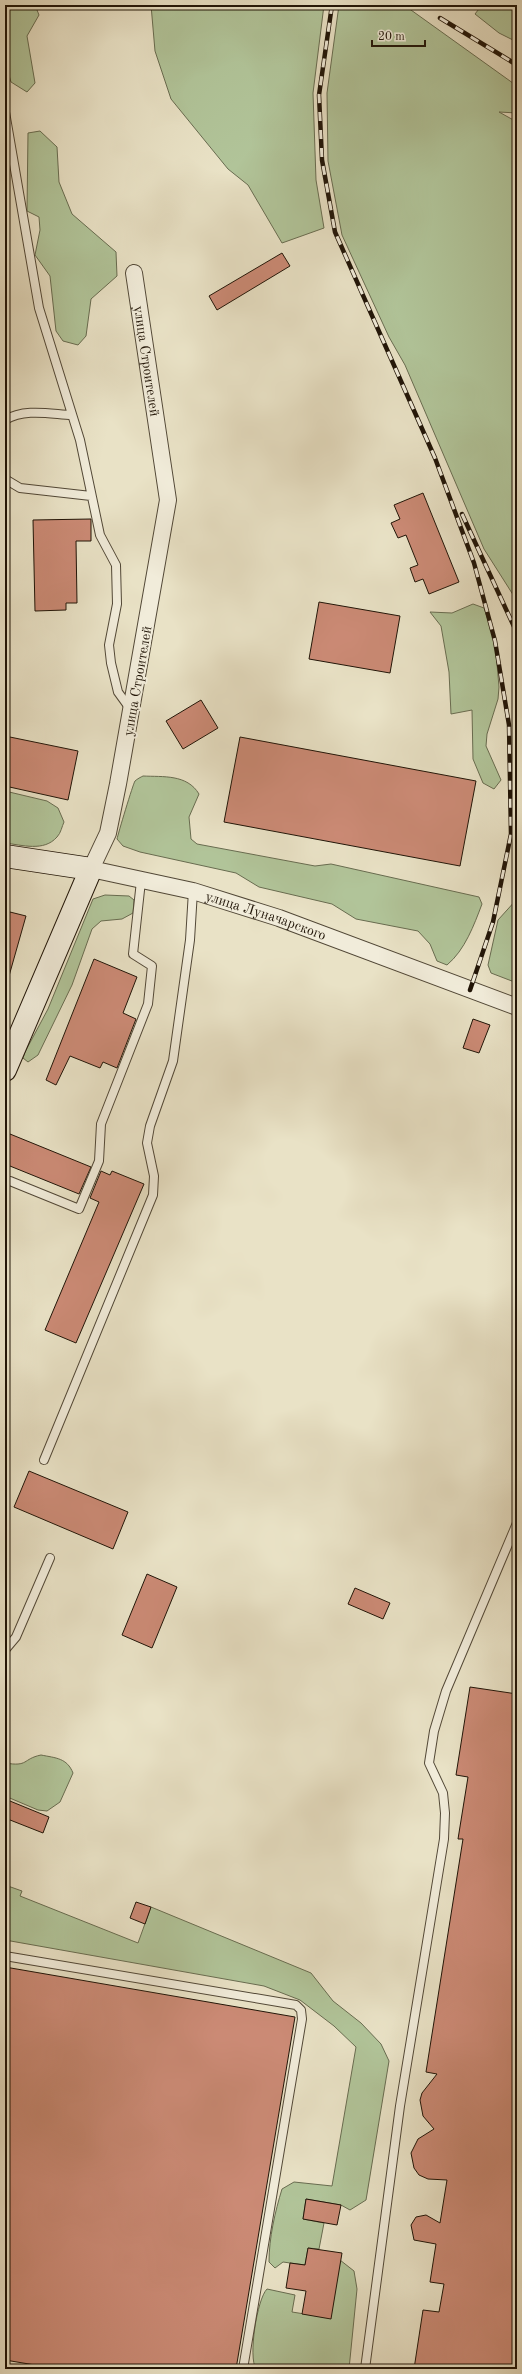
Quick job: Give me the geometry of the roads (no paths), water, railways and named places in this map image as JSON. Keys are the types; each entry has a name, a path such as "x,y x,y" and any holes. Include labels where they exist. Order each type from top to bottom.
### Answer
{"main road":[{"name":"улица Луначарского","path":"5,856 91,870"},
{"name":"улица Строителей","path":"5,1070 91,870"}],"street":[{"name":"улица Строителей","path":"91,870 108,833 132,711 168,500 134,273"},
{"name":"улица Луначарского","path":"91,870 193,891 279,918 517,1007"}],"lane":[{"path":"5,112 39,308 72,416 100,535 116,565 118,579 117,604 109,645 111,663 118,692 132,711"},
{"path":"5,420 14,415 34,412 72,416"},
{"path":"5,480 20,488 92,496"},
{"path":"10,1181 79,1209 99,1161 101,1124 148,1004 152,966 133,954 141,881"},
{"path":"44,1460 153,1195 154,1176 147,1143 150,1126 172,1061 190,940 193,891"},
{"path":"366,2369 400,2106 444,1839 445,1814 443,1793 429,1763 434,1732 446,1691 517,1523"},
{"path":"5,1650 16,1637 50,1558"},
{"path":"5,1956 296,2005 301,2010 302,2019 243,2369"}],"railway":[{"path":"332,5 319,95 322,160 335,232 435,458 474,563 495,641 509,725 511,834 493,922 470,990"},
{"path":"440,18 517,65"},
{"path":"462,514 517,633"}]}
